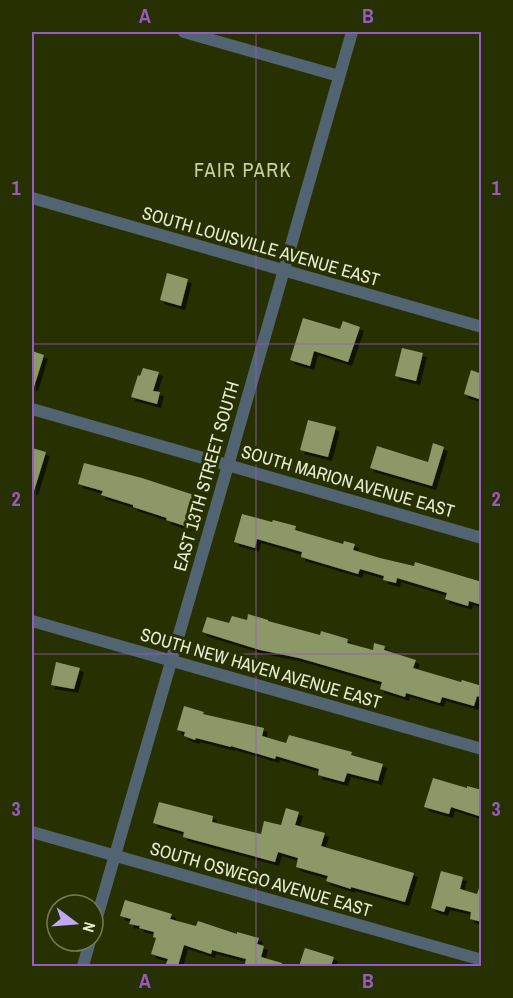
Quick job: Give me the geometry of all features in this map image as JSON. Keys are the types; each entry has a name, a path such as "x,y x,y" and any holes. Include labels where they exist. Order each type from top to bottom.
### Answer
{"street":[{"path":"184,32 339,76"},
{"name":"EAST 13TH STREET SOUTH","path":"104,893 352,32"},
{"name":"SOUTH LOUISVILLE AVENUE EAST","path":"32,198 482,327"},
{"name":"SOUTH MARION AVENUE EAST","path":"32,409 482,538"},
{"name":"SOUTH NEW HAVEN AVENUE EAST","path":"32,621 482,749"},
{"name":"SOUTH OSWEGO AVENUE EAST","path":"32,832 482,960"}],"building":[{"path":"167,273 188,279 181,306 160,300"},
{"path":"303,318 340,329 343,321 360,327 348,362 314,351 310,366 290,360"},
{"path":"402,348 423,353 416,381 395,376"},
{"path":"32,351 44,355 34,387 32,387"},
{"path":"143,368 159,372 153,391 160,392 157,404 131,397 138,375 140,376"},
{"path":"471,370 482,374 482,400 464,394"},
{"path":"308,420 336,427 328,457 300,450"},
{"path":"433,443 444,447 432,486 370,468 377,446 428,462"},
{"path":"32,448 46,452 34,491 32,491"},
{"path":"84,463 142,478 197,496 188,527 101,495 103,491 78,484"},
{"path":"242,514 296,526 295,530 343,544 344,541 355,544 353,550 380,558 414,566 415,562 482,582 482,605 469,601 468,606 445,599 447,593 397,578 396,583 383,580 384,576 360,569 358,574 301,557 302,552 257,539 255,548 234,542"},
{"path":"248,614 320,635 321,631 348,639 347,643 373,650 374,643 385,646 384,650 416,660 413,668 482,686 482,698 477,696 474,706 442,697 440,703 406,693 405,697 380,689 382,682 299,658 260,650 202,632 207,617 229,623 232,616 247,620"},
{"path":"56,662 80,668 74,689 51,685"},
{"path":"184,706 204,712 203,714 264,728 262,736 286,743 289,735 352,752 351,755 383,764 378,781 347,773 344,782 318,775 319,769 276,756 275,759 231,746 184,736 185,732 177,730"},
{"path":"433,778 482,790 482,817 451,807 449,814 424,807"},
{"path":"159,802 213,816 212,822 261,834 264,821 281,825 286,808 299,812 295,825 325,833 321,846 414,873 405,902 326,881 328,876 296,867 298,858 278,852 275,862 183,837 184,832 153,823"},
{"path":"441,871 463,877 460,889 477,894 479,888 482,888 482,922 470,919 471,912 446,906 444,912 431,908"},
{"path":"125,900 172,914 170,919 196,926 198,921 237,934 237,932 259,938 257,944 264,946 261,957 282,963 282,966 253,966 245,964 246,959 212,950 211,954 184,945 178,966 166,964 168,959 151,954 156,938 153,937 154,932 129,924 131,919 120,916"},
{"path":"305,948 334,957 331,966 299,966"}],"district":[{"name":"FAIR PARK","path":"243,169"}]}
